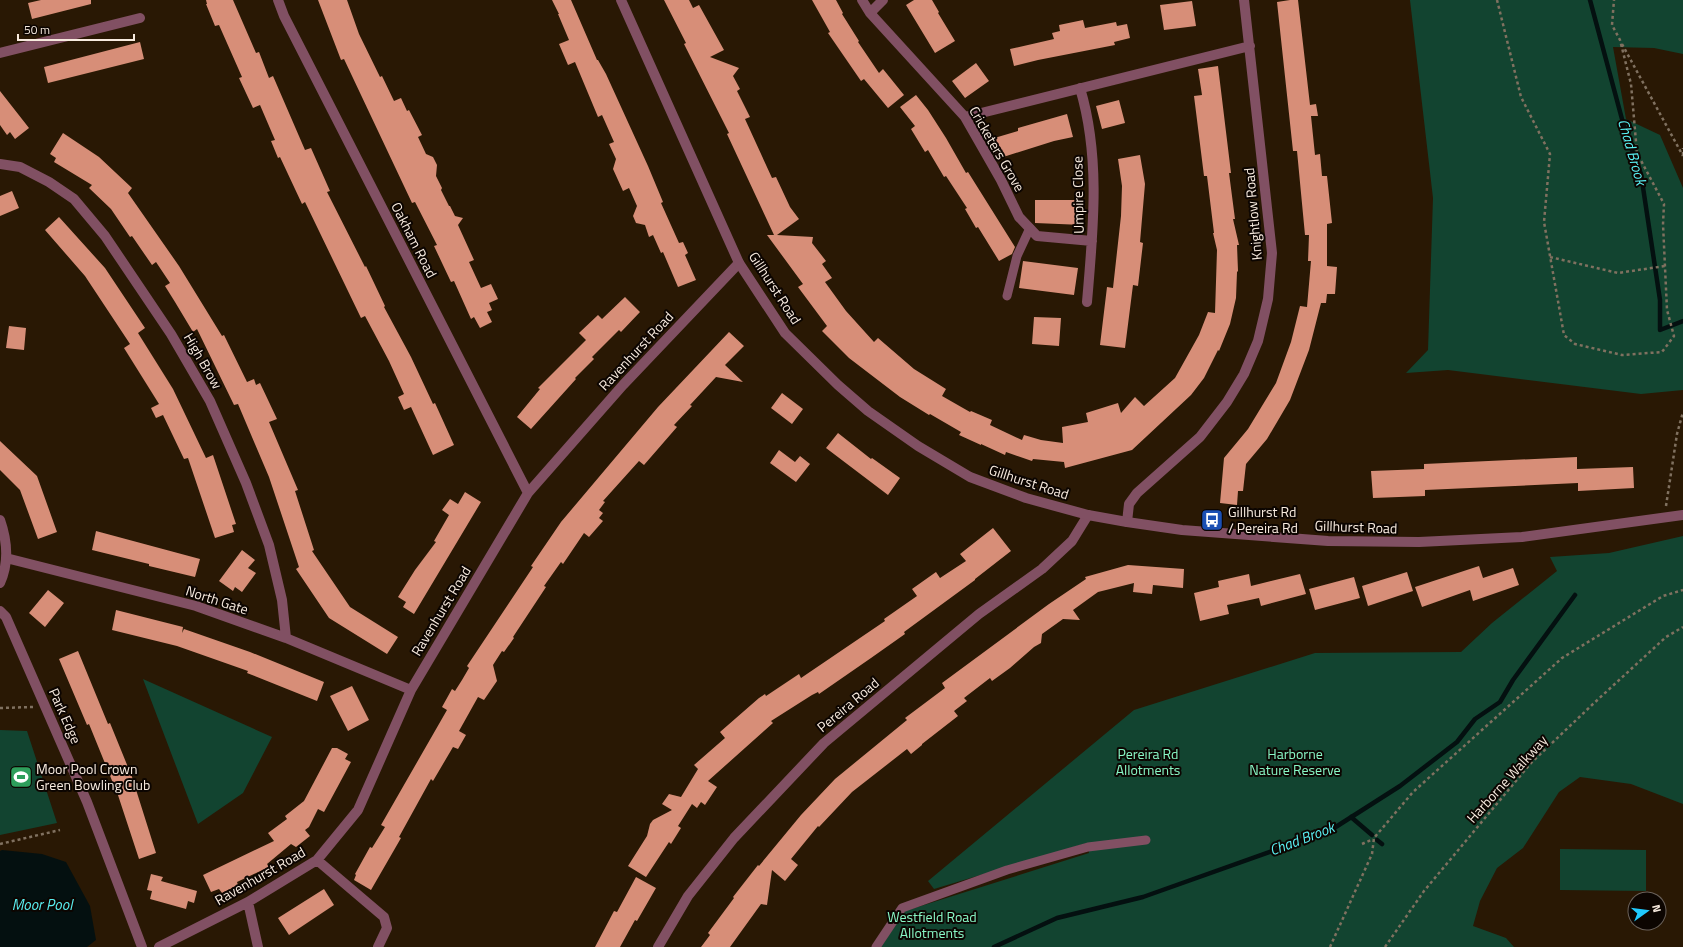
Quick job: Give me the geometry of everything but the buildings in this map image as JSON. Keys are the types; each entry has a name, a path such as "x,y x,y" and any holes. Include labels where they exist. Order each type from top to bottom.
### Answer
{"street":[{"name":"Oakham Road","path":"278,0 284,16 528,493"},
{"name":"Gillhurst Road","path":"621,0 739,263 785,333 838,385 868,411 918,446 970,477 1026,498 1088,515 1127,522 1182,530 1328,540 1419,542 1522,537 1683,515"},
{"name":"Cricketers Grove","path":"862,0 870,13 965,116 1020,217 1037,236 1092,241"},
{"path":"870,13 883,0"},
{"name":"Knightlow Road","path":"1127,522 1129,504 1137,493 1200,436 1227,402 1244,374 1258,341 1268,299 1272,253 1244,0"},
{"path":"0,53 140,18"},
{"path":"965,116 1250,46"},
{"name":"Umpire Close","path":"1080,88 1085,105 1092,159 1094,217 1088,302"},
{"name":"High Brow","path":"0,164 20,167 49,182 74,199 105,236 171,334 210,401 251,497 269,545 282,600 286,638"},
{"name":"Ravenhurst Road","path":"159,947 248,902 317,860 358,810 411,690 528,493 623,385 739,263"},
{"name":"Pereira Road","path":"658,947 688,896 734,838 824,743 979,614 1042,569 1072,541 1088,515"},
{"path":"0,520 5,533 6,558 0,583"},
{"name":"North Gate","path":"6,558 196,606 286,638 411,690"},
{"name":"Park Edge","path":"0,611 6,617 87,802 142,947"},
{"path":"317,860 384,917 387,928 378,947"},
{"path":"248,902 258,947"}],"lane":[{"path":"1008,296 1017,256 1030,228"},
{"path":"876,947 902,908 1007,870 1088,847 1146,840"}],"path":[{"path":"1496,0 1521,97 1550,154 1544,222 1564,335 1575,344 1622,355 1662,352 1674,336 1667,310 1663,224 1664,204 1637,153 1631,84 1620,40"},
{"path":"1614,0 1612,25 1683,157"},
{"path":"1683,148 1683,157"},
{"path":"1550,257 1618,273 1666,266"},
{"path":"1664,518 1677,434 1683,412"},
{"path":"1362,844 1374,838 1413,792 1562,658 1663,596 1683,590"},
{"name":"Harborne Walkway","path":"1385,947 1424,891 1531,763 1666,637 1683,627"},
{"path":"0,708 32,708 44,701"},
{"path":"0,844 60,830"},
{"path":"1330,947 1372,854 1374,838"}],"green space":[{"path":"1410,0 1683,0 1683,54 1654,48 1613,47 1626,119 1660,135 1683,188 1683,390 1641,394 1448,370 1406,373 1428,350 1433,198"},
{"path":"1683,536 1683,804 1631,784 1580,777 1559,792 1523,848 1497,868 1480,901 1473,926 1506,938 1514,947 881,947 905,911 1089,853 1087,843 934,889 928,881 1134,710 1315,653 1461,652 1492,623 1557,571 1550,557 1609,553"},
{"path":"143,679 272,737 243,793 198,824"},
{"name":"Moor Pool Crown Green Bowling Club","path":"0,730 27,731 57,823 0,835"},
{"path":"1560,849 1646,850 1646,891 1560,890"}],"water":[{"name":"Moor Pool","path":"0,851 42,854 66,862 90,906 96,940 87,947 0,947"}],"waterway":[{"name":"Chad Brook","path":"1590,0 1626,134 1641,174 1660,300 1660,330 1683,321"},
{"name":"Chad Brook","path":"994,947 1057,918 1143,897 1331,830 1400,786 1457,742 1475,719 1500,702 1513,680 1575,595"},
{"path":"1351,817 1372,835"},
{"path":"1377,840 1382,844"}],"place":[{"name":"Gillhurst Rd / Pereira Rd","path":"1212,520"},
{"name":"Moor Pool Crown Green Bowling Club","path":"21,777"}],"park label":[{"name":"Pereira Rd Allotments","path":"1148,762"},
{"name":"Harborne Nature Reserve","path":"1295,762"},
{"name":"Westfield Road Allotments","path":"932,926"}]}
